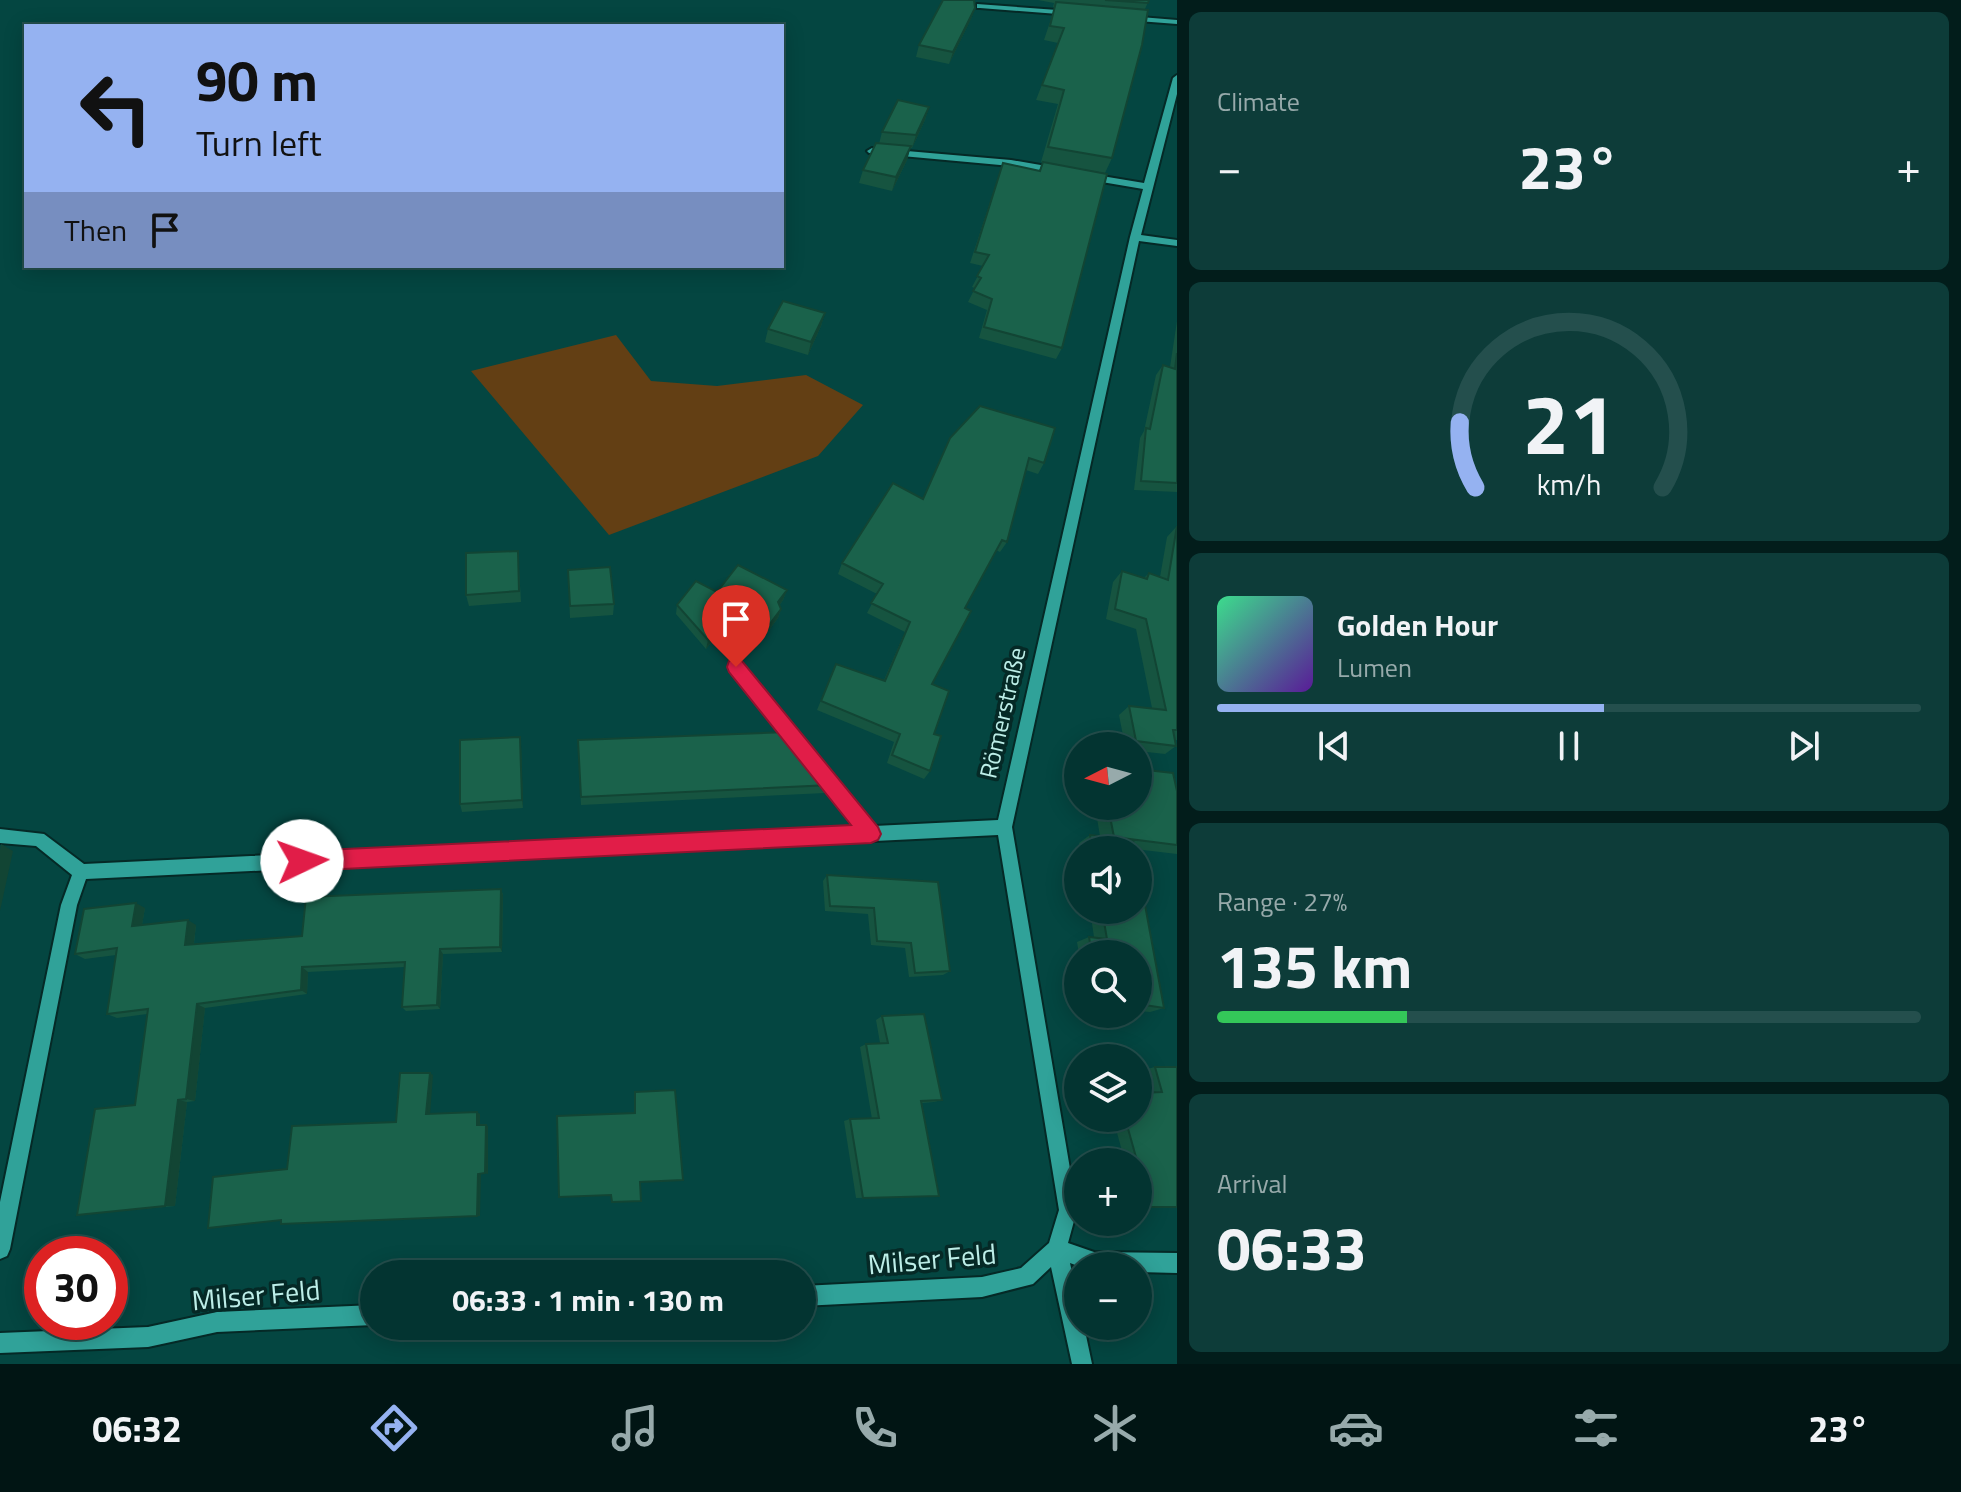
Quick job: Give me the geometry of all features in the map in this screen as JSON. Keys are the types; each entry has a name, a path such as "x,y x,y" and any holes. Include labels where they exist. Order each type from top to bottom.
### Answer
{"street":[{"path":"980,6 1086,15"},
{"path":"1116,17 1177,22"},
{"name":"Römerstraße","path":"1082,1364 1057,1249 1068,1210 1004,827 1135,237 1177,78"},
{"path":"872,151 1011,163 1149,187"},
{"path":"1135,237 1177,243"},
{"path":"736,667 871,834"},
{"path":"0,836 39,839 81,872 1004,827"},
{"path":"0,1249 69,905 81,872"},
{"path":"1057,1249 1094,1262 1177,1263"},
{"name":"Milser Feld","path":"816,1295 982,1287 1026,1277 1057,1249"},
{"name":"Milser Feld","path":"0,1343 148,1337 217,1322 360,1316"}],"shaded area":[{"path":"616,335 651,381 717,386 806,375 863,405 818,456 609,535 471,371"}],"building":[{"path":"943,0 974,0 975,8 953,52 919,45"},
{"path":"1105,0 1149,0 1148,3"},
{"path":"1056,2 1148,10 1142,45 1112,158 1048,147 1064,90 1042,85 1064,28 1050,26"},
{"path":"898,100 929,107 916,135 882,132"},
{"path":"876,143 911,146 896,177 863,170"},
{"path":"1043,162 1107,174 1062,348 984,327 992,299 973,291 981,278 977,276 989,255 975,252 1003,163 1040,171"},
{"path":"783,301 825,313 811,342 768,329"},
{"path":"1177,353 1177,483 1141,481 1146,428 1150,429 1163,365 1175,369"},
{"path":"980,406 1055,428 1044,463 1029,458 1007,542 1002,540 965,608 971,611 932,684 949,691 934,734 941,736 930,771 892,755 900,734 821,701 836,664 885,681 910,622 871,603 883,584 842,563 893,483 923,499 950,438"},
{"path":"1177,526 1177,730 1173,730 1176,746 1152,743 1152,732 1134,732 1129,706 1166,710 1146,619 1115,609 1122,571 1147,579 1149,573 1168,580"},
{"path":"518,551 519,591 466,595 466,553"},
{"path":"738,565 787,590 778,602 781,609 760,637 725,618 708,640 677,605 696,581 717,592"},
{"path":"610,567 614,604 570,606 568,570"},
{"path":"787,732 830,785 581,797 578,740"},
{"path":"520,737 522,800 460,804 460,740"},
{"path":"1152,771 1173,773 1177,791 1177,845 1152,842 1152,836 1114,836 1111,820 1152,820"},
{"path":"827,875 938,882 950,971 915,973 911,943 877,941 874,908 830,906"},
{"path":"501,889 500,947 440,949 437,1005 402,1007 405,962 302,967 301,990 197,1004 186,1099 178,1100 165,1206 77,1215 95,1109 135,1105 148,1009 107,1014 117,948 75,954 84,909 136,903 132,926 188,920 185,945 302,936 306,897"},
{"path":"1104,924 1149,924 1151,940 1090,940 1089,937 1107,939"},
{"path":"1152,943 1164,1008 1152,1006"},
{"path":"924,1014 942,1100 921,1101 939,1196 863,1198 850,1119 879,1118 866,1044 888,1043 882,1016"},
{"path":"1155,1067 1177,1067 1177,1207 1152,1207 1152,1148 1133,1148 1129,1132 1152,1132 1152,1092 1162,1092"},
{"path":"400,1073 430,1073 426,1114 477,1112 477,1125 486,1125 485,1173 478,1174 477,1216 281,1224 281,1220 208,1228 213,1177 287,1169 292,1126 396,1122"},
{"path":"675,1090 683,1180 640,1182 641,1201 612,1202 611,1195 559,1197 557,1116 635,1113 635,1092"}],"route":[{"path":"302,861 871,834 736,667"}]}
